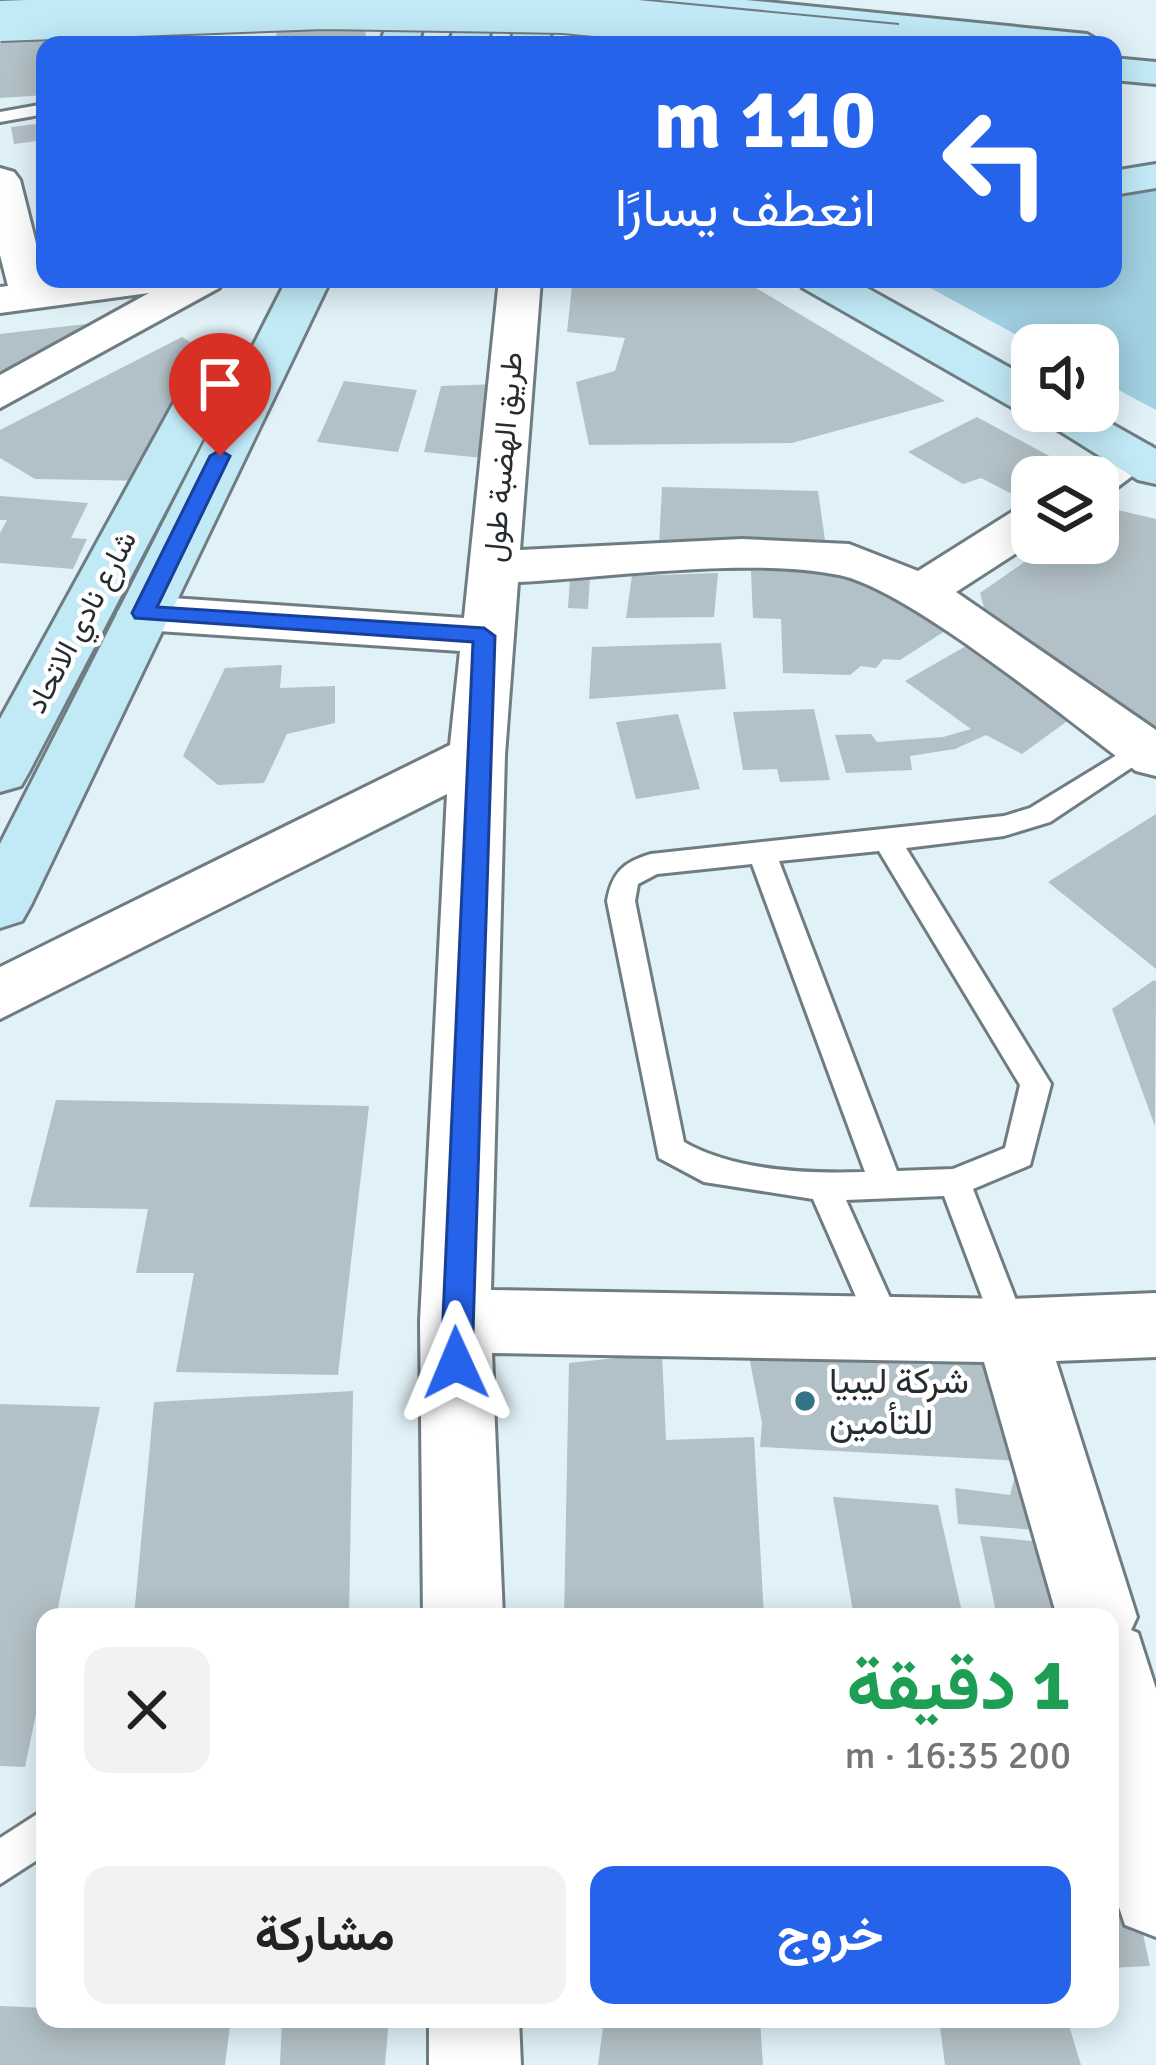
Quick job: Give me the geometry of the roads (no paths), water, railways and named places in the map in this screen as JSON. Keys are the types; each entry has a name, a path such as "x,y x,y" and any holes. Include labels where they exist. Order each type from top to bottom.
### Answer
{"main road":[{"path":"0,2 46,0"},
{"path":"402,36 412,0"},
{"path":"470,36 480,0"},
{"path":"531,36 537,0"},
{"path":"588,36 590,0"},
{"path":"632,0 996,36"},
{"path":"0,21 324,10 501,12 789,36"},
{"path":"1122,48 1156,52"},
{"path":"1122,69 1156,73"},
{"path":"1122,182 1156,176"},
{"name":"شارع نادي الاتحاد","path":"0,772 254,288"},
{"name":"شارع نادي الاتحاد","path":"0,905 305,288"},
{"path":"836,288 1011,387"},
{"path":"1082,432 1129,468"}],"street":[{"path":"0,180 16,298 89,288"},
{"path":"0,394 188,288"},
{"name":"طريق الهضبة طول","path":"463,1608 455,1321 478,755 484,636 519,288"},
{"path":"921,592 1011,534"},
{"path":"494,566 823,555 886,574 921,592 1149,753"},
{"path":"143,613 484,636"},
{"path":"0,995 478,755"},
{"path":"455,1321 1011,1330 1156,1325"},
{"path":"1011,1330 1094,1608"},
{"path":"1119,1706 1156,1894"},
{"path":"474,2028 475,2065"}],"lane":[{"path":"0,117 36,111"},
{"path":"887,840 1036,1084 1018,1156 955,1182 824,1187 704,1168 670,1149 621,902 625,879 651,864 1004,826 1040,815 1149,753"},
{"path":"762,853 885,1182"},
{"path":"955,1182 1011,1330"},
{"path":"824,1187 887,1328"},
{"path":"0,1864 36,1835"}],"place":[{"name":"شركة ليبيا للتأمين","path":"805,1401"}]}
